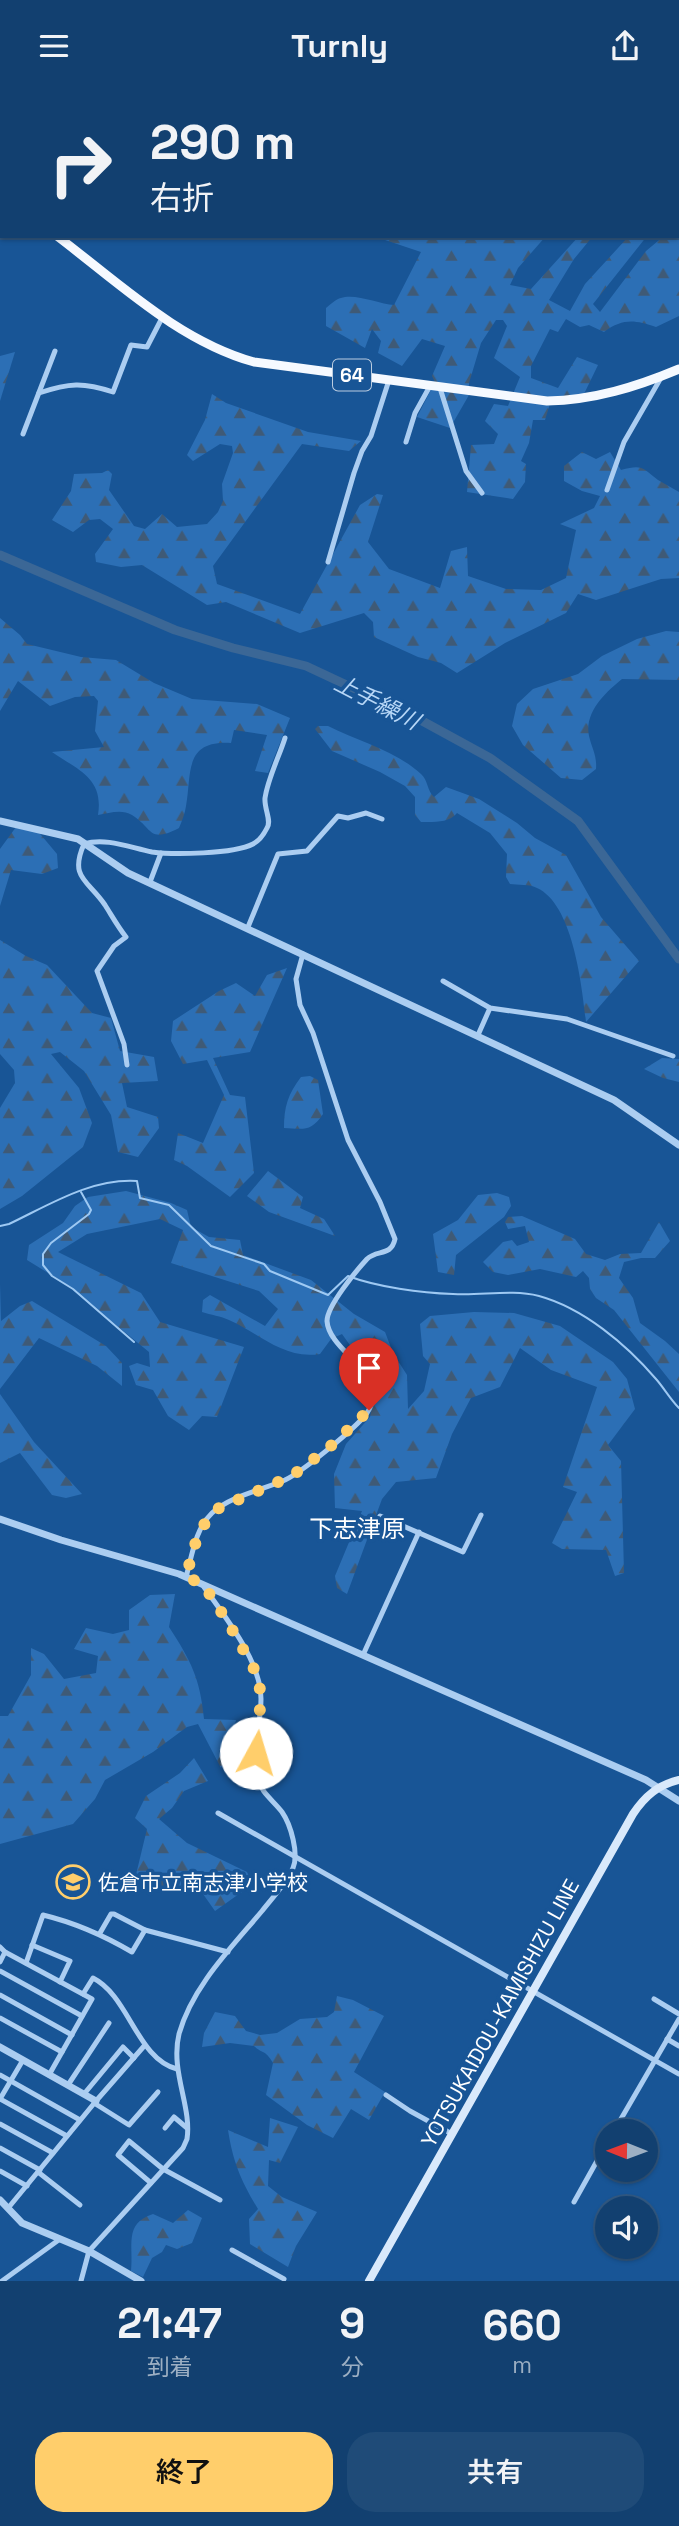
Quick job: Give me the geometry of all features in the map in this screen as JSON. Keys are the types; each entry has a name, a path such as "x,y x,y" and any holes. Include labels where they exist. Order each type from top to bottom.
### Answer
{"main road":[{"name":"64","path":"60,238 196,340 238,358 278,366 527,399 568,401 603,395 679,369"},
{"name":"YOTSUKAIDOU-KAMISHIZU LINE","path":"369,2281 633,1814 640,1803 657,1788 679,1780"}],"street":[{"path":"39,394 77,384 113,392 131,345 147,347 163,316"},
{"path":"23,434 55,351"},
{"path":"607,490 624,442 662,376"},
{"path":"328,562 354,473 371,436 389,380"},
{"path":"406,442 415,412 435,387"},
{"path":"435,387 466,471 482,493"},
{"path":"84,844 93,841 112,843 161,853 220,851 243,848 257,842 269,826 270,821 264,811 267,789 285,737"},
{"path":"248,927 278,854 307,851 338,815 348,818 366,813 382,819"},
{"path":"0,821 69,837 84,844 119,868 614,1100 679,1146"},
{"path":"84,844 78,863 80,876 104,903 125,937 114,946 97,971 124,1044 127,1065"},
{"path":"150,882 161,853"},
{"path":"186,1577 199,1531 212,1513 306,1467 364,1416 371,1402 372,1392 367,1376 332,1334 328,1316 332,1305 369,1257 387,1252 395,1239 380,1202 348,1140 314,1038 300,1005 296,979 303,954"},
{"path":"443,981 489,1008 568,1019 673,1056"},
{"path":"478,1035 489,1008"},
{"path":"380,1516 463,1552 481,1515"},
{"path":"0,1519 203,1584 646,1780 679,1801"},
{"path":"363,1655 419,1532"},
{"path":"81,2281 89,2251 183,2148 187,2139 177,2069 179,2036 188,2007 294,1867 295,1856 285,1816 262,1790 258,1779 256,1767 261,1697 258,1676 203,1584"},
{"path":"218,1813 679,2074"},
{"path":"100,1933 111,1914 114,1914 145,1930 228,1952"},
{"path":"26,1963 43,1915 100,1933 132,1952 145,1930"},
{"path":"32,1945 70,1961 60,1982"},
{"path":"0,1962 2,1950 92,1999 49,2075"},
{"path":"0,1971 82,2017"},
{"path":"83,1994 93,1978 105,1984 145,2045 162,2063 177,2069"},
{"path":"0,1995 72,2035"},
{"path":"621,2119 679,2018 654,1999"},
{"path":"0,2018 62,2052"},
{"path":"68,2085 109,2023"},
{"path":"667,2039 679,2046"},
{"path":"9,2207 145,2045"},
{"path":"0,2047 84,2094 129,2125 158,2092"},
{"path":"84,2094 123,2047 134,2058"},
{"path":"23,2060 0,2099 67,2136"},
{"path":"0,2075 80,2120"},
{"path":"386,2095 452,2134"},
{"path":"165,2128 174,2117 187,2128"},
{"path":"0,2124 53,2153"},
{"path":"151,2182 118,2155 129,2141 163,2169 220,2200"},
{"path":"0,2148 39,2171 80,2205"},
{"path":"574,2202 595,2164"},
{"path":"0,2171 27,2186"},
{"path":"0,2200 22,2223 89,2251 141,2281"},
{"path":"2,2281 60,2239"},
{"path":"232,2250 284,2279"}],"green space":[{"path":"379,238 544,238 518,268 510,285 531,289 577,238 591,238 574,259 549,300 570,311 585,284 627,238 645,238 593,304 600,312 646,251 662,238 679,238 679,316 656,327 623,322 604,332 589,325 580,327 566,319 558,332 550,329 531,366 531,378 558,388 577,357 598,365 583,396 552,397 545,420 533,420 529,443 521,461 526,464 525,482 513,499 467,492 471,445 494,444 498,434 485,421 494,404 508,406 520,377 494,358 507,326 503,320 496,320 481,343 469,383 469,395 450,428 417,417 435,382 432,376 445,346 422,339 402,366 378,353 381,341 372,329 365,348 326,326 326,308 341,298 353,297 394,305 421,252"},
{"path":"15,352 0,401 0,356"},
{"path":"212,394 226,403 308,432 361,441 349,451 302,444 213,566 217,584 300,614 360,505 377,494 383,495 368,542 389,569 440,588 451,551 467,547 468,576 506,589 541,590 566,578 576,530 560,524 594,508 600,496 582,491 564,481 564,466 582,452 596,459 610,452 621,470 642,468 679,492 679,578 661,579 596,600 578,594 566,613 505,643 457,673 441,663 418,657 374,637 373,622 364,613 300,633 226,602 207,605 142,565 121,567 96,562 95,554 113,529 100,519 89,520 73,532 52,520 71,491 74,474 102,473 108,470 112,474 109,490 134,526 145,529 162,514 177,527 207,524 218,512 223,501 222,484 233,453 232,446 220,444 193,461 187,455 205,420"},
{"path":"0,618 27,644 81,657 116,660 154,683 192,699 257,704 290,718 268,773 255,771 267,735 234,730 231,743 205,747 197,753 190,771 186,809 179,828 162,835 152,832 128,813 98,815 99,802 93,784 80,770 52,752 104,747 95,731 98,701 94,696 75,697 50,706 18,681 0,711"},
{"path":"666,631 679,632 679,680 622,679 603,696 593,711 588,727 596,769 582,780 561,778 523,745 512,726 517,704 533,689 578,674 602,656 637,639"},
{"path":"318,726 328,726 400,759 423,776 434,797 446,787 479,799 535,838 566,855 601,917 639,961 586,1022 573,947 559,911 549,897 534,887 510,884 506,877 507,854 490,833 457,813 446,820 421,822 415,815 415,797 405,786 332,751 315,729"},
{"path":"16,827 36,829 57,854 58,868 42,874 11,870 0,906 0,849"},
{"path":"0,940 47,965 92,1013 111,1018 120,1051 154,1057 158,1081 122,1083 127,1107 158,1117 159,1128 138,1157 118,1152 111,1115 84,1071 60,1052 51,1054 79,1088 92,1123 83,1147 22,1196 0,1209 0,1108 15,1083 14,1070 0,1054"},
{"path":"287,968 250,1052 213,1058 230,1095 245,1097 254,1173 230,1197 187,1166 174,1160 178,1133 203,1143 224,1095 207,1060 183,1064 171,1041 173,1021 236,983 255,996 267,975"},
{"path":"662,1058 679,1059 679,1082 644,1069"},
{"path":"310,1076 318,1080 323,1114 311,1127 284,1128 286,1107 293,1089 301,1077"},
{"path":"268,1171 303,1197 300,1208 324,1219 335,1236 269,1212 247,1196"},
{"path":"126,1191 187,1210 191,1227 209,1237 240,1240 243,1255 311,1280 354,1314 385,1332 393,1353 407,1375 408,1409 424,1391 430,1364 423,1356 420,1324 430,1316 474,1312 514,1313 560,1326 613,1362 627,1379 635,1409 608,1445 621,1461 624,1573 615,1576 606,1550 562,1549 552,1543 577,1492 563,1487 597,1387 551,1370 520,1348 500,1387 471,1398 452,1434 436,1478 396,1482 382,1499 347,1594 337,1588 335,1576 362,1511 335,1508 334,1474 346,1444 370,1417 377,1383 342,1334 331,1339 320,1354 307,1355 283,1349 240,1325 202,1312 203,1300 210,1295 265,1326 278,1309 259,1291 171,1263 183,1230 160,1219 87,1234 58,1252 141,1293 160,1322 244,1347 217,1417 202,1416 189,1430 168,1416 153,1390 136,1385 129,1366 137,1363 150,1367 149,1352 66,1284 27,1260 29,1245 63,1223 75,1206 88,1197"},
{"path":"497,1193 509,1197 511,1206 504,1217 456,1255 454,1275 438,1272 433,1234 458,1220 478,1195"},
{"path":"522,1216 575,1239 586,1254 605,1260 620,1254 641,1253 659,1222 670,1241 655,1258 624,1262 619,1278 633,1298 640,1323 679,1354 679,1392 614,1310 596,1298 590,1289 589,1278 583,1271 576,1277 540,1269 508,1275 493,1272 483,1262 503,1242 512,1240 517,1246 529,1242 525,1226 508,1229 505,1222 508,1217"},
{"path":"0,1284 1,1321 20,1306 32,1301 106,1346 122,1363 122,1386 97,1366 39,1338 0,1389"},
{"path":"0,1394 34,1442 82,1494 66,1498 52,1495 20,1453 0,1463"},
{"path":"175,1594 169,1627 193,1670 204,1719 236,1720 221,1768 198,1724 187,1727 153,1752 105,1780 95,1799 73,1824 0,1844 0,1716 8,1716 31,1675 31,1648 44,1654 64,1679 96,1673 98,1656 74,1649 86,1628 113,1634 129,1630 129,1610 150,1595"},
{"path":"194,1758 208,1781 184,1791 172,1808 159,1819 187,1843 247,1872 253,1884 215,1911 196,1884 170,1892 154,1882 134,1883 147,1829 135,1818 146,1796 180,1773"},
{"path":"337,1996 353,2000 384,2016 354,2072 385,2092 369,2120 351,2109 333,2138 307,2125 266,2095 273,2063 266,2054 254,2046 230,2043 202,2047 204,2033 215,2012 235,2016 246,2031 260,2035 277,2033 300,2019 327,2017 334,2012"},
{"path":"270,2118 298,2127 280,2163 269,2160 268,2186 282,2197 317,2212 296,2246 288,2267 250,2244 249,2219 258,2209 238,2171 228,2130 268,2147"},
{"path":"188,2210 202,2218 192,2243 177,2249 166,2245 162,2252 152,2258 143,2277 131,2271 132,2237 137,2224 153,2214 173,2223"}],"waterway":[{"name":"上手繰川","path":"0,555 175,630 306,666 415,717 490,758 578,821 679,959"},
{"path":"0,1226 87,1188 120,1181 137,1181 140,1198 169,1205 211,1246 264,1264 270,1271 328,1295 348,1276 413,1291 528,1294 572,1309 617,1341 659,1382 679,1408"},
{"path":"81,1192 91,1210 89,1214 51,1243 43,1254 43,1265 52,1276 73,1289 134,1342"}],"place":[{"name":"佐倉市立南志津小学校","path":"73,1882"}],"district":[{"name":"下志津原","path":"357,1528"}],"route":[{"path":"256,1753 261,1697 253,1663 203,1584 186,1577 199,1531 219,1508 283,1481 306,1467 369,1410"}]}
